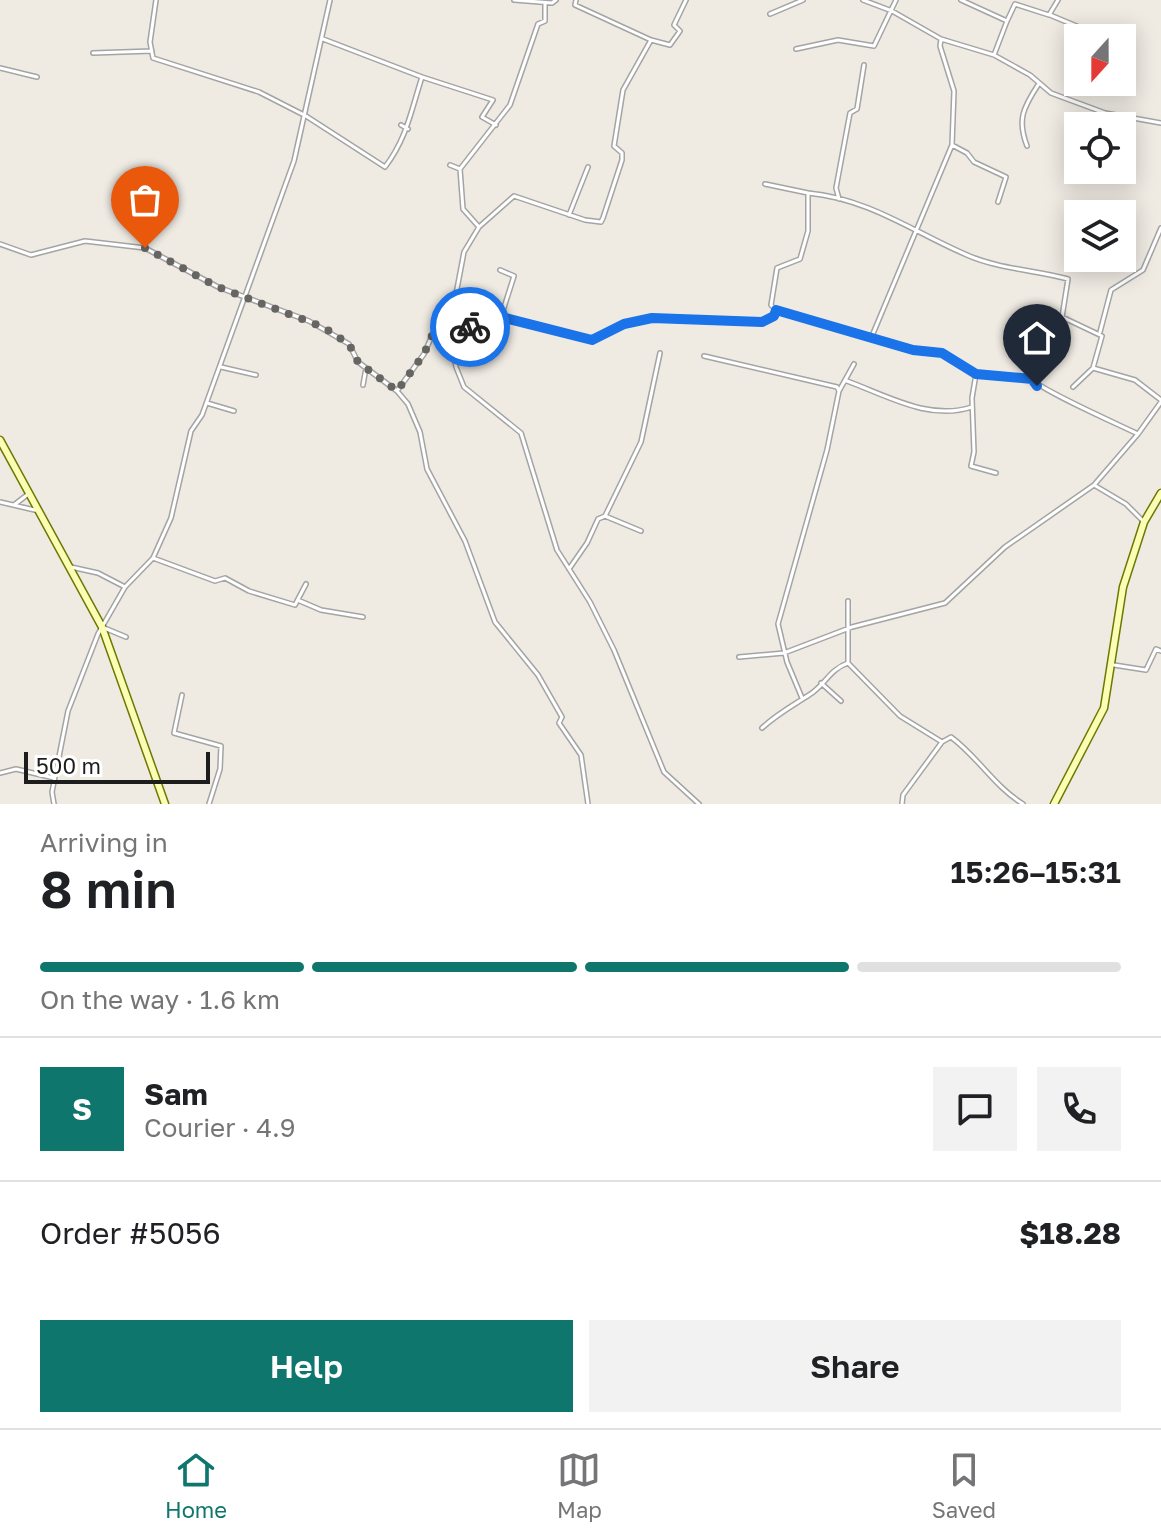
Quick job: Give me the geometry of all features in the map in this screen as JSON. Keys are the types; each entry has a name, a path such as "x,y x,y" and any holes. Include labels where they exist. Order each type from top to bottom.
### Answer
{"street":[{"path":"156,0 150,42 153,58 238,84 306,116 385,167 402,145 422,77"},
{"path":"54,804 54,778 75,687 102,627 125,587 153,558 171,518 191,431 207,403 247,297 306,116 330,0"},
{"path":"514,0 545,3 556,0"},
{"path":"576,0 575,5 651,40 670,45 680,31 674,25 686,0"},
{"path":"770,14 788,2 803,0"},
{"path":"863,0 892,11 941,39 994,55 1030,75 1038,85 1105,113 1161,123"},
{"path":"796,49 838,40 874,46 896,0"},
{"path":"961,0 1007,21"},
{"path":"1049,15 1058,0"},
{"path":"479,227 463,209 460,169 480,139 496,125 510,105 538,24 545,21 545,3"},
{"path":"994,55 1015,4 1071,24"},
{"path":"323,39 493,100 482,117 496,125"},
{"path":"872,336 952,145 954,91 940,46 941,39"},
{"path":"651,40 623,90 614,146 622,153 622,160 601,222 585,220 514,196 479,227 464,252 449,331 462,384 521,433 529,451 550,532 614,650 664,772 699,804"},
{"path":"93,53 152,51"},
{"path":"839,199 836,188 850,113 857,109 864,65"},
{"path":"0,68 37,77"},
{"path":"1027,146 1020,128 1025,105 1038,85"},
{"path":"401,125 408,129"},
{"path":"952,145 967,153 974,162 1006,177 998,202"},
{"path":"450,165 460,169"},
{"path":"569,215 588,167"},
{"path":"765,184 864,205 916,227 969,256 1068,279 1062,317 1100,334"},
{"path":"808,193 808,231 800,259 777,268 771,305 776,310 913,350 942,353 976,374 1032,379 1037,386 1063,395 1138,434"},
{"path":"1073,387 1093,368 1111,290 1143,270 1161,228"},
{"path":"1156,237 1161,241"},
{"path":"0,244 31,255 85,241 145,248 218,287 323,327 349,344 358,362 397,391 408,404 417,424 427,469 465,541 495,622 553,699 562,717 559,723 581,755 588,804"},
{"path":"452,321 487,335 501,317 514,276 500,270"},
{"path":"501,317 592,340 624,324 652,318 762,322 774,316 776,310"},
{"path":"397,391 424,354 434,331 449,331"},
{"path":"568,570 587,543 598,519 605,516 641,442 660,353"},
{"path":"704,356 837,387 839,391"},
{"path":"802,698 784,653 778,624 827,450 839,391 854,364"},
{"path":"219,366 256,375"},
{"path":"363,385 366,368"},
{"path":"739,657 784,653 846,630 945,603 1005,547 1094,485 1138,434 1161,401 1135,380 1093,368"},
{"path":"976,374 972,407 975,442 971,466 996,473"},
{"path":"847,381 925,410 955,412 972,407"},
{"path":"207,403 234,411"},
{"path":"0,440 102,627 165,804"},
{"path":"0,457 10,457"},
{"path":"1094,485 1126,504 1144,522"},
{"path":"14,505 31,493"},
{"path":"1056,803 1104,708 1114,665 1123,587 1144,522 1161,493"},
{"path":"0,502 41,512"},
{"path":"605,516 641,531"},
{"path":"153,558 215,581 225,578 281,603 295,605 300,601 306,584"},
{"path":"71,567 98,573 125,587"},
{"path":"300,601 321,610 363,617"},
{"path":"848,601 848,663 900,716 942,742"},
{"path":"102,627 126,637"},
{"path":"1114,665 1146,670 1156,649 1161,651"},
{"path":"762,728 821,683 838,666 848,663"},
{"path":"821,683 841,701"},
{"path":"182,695 174,733 221,746 220,769 209,804"},
{"path":"902,804 903,795 942,742 951,737 962,745 1003,792 1023,804"},
{"path":"0,773 16,769 54,778"}],"way so far":[{"path":"145,248 218,287 323,327 349,344 358,362 397,391 410,369 424,354 434,331 449,331 454,320 470,327"}],"route":[{"path":"470,327 487,335 501,317 592,340 624,324 652,318 762,322 774,316 776,310 913,350 942,353 957,359 976,374 1032,379 1037,386"}]}
